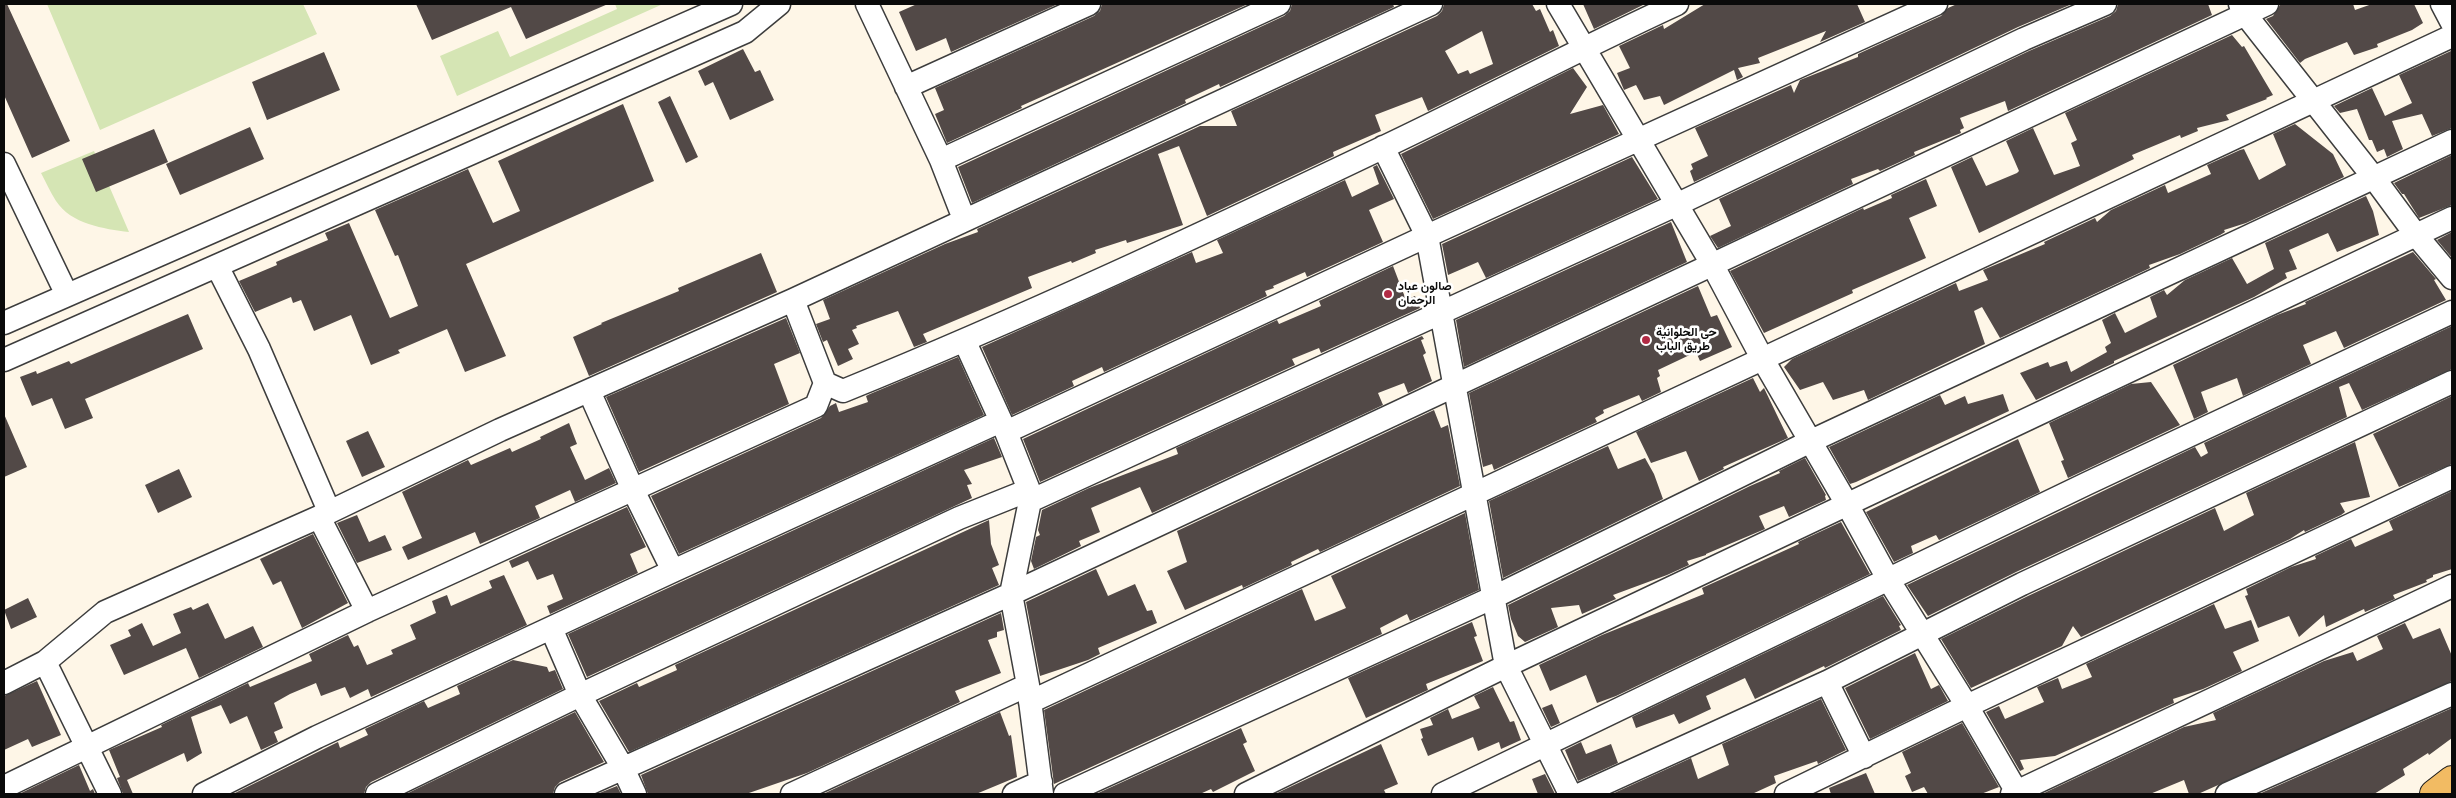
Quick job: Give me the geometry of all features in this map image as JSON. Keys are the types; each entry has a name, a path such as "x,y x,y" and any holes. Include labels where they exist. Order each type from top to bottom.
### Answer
{"main road":[{"path":"2434,794 2452,780"}],"street":[{"path":"4,323 731,4"},
{"path":"4,360 745,32 778,4"},
{"path":"906,87 1089,4"},
{"path":"941,160 1279,4"},
{"path":"4,683 45,662 105,612 324,514 500,430 793,300 964,219 1431,4"},
{"path":"1558,4 1712,264 1762,358 1888,579 1967,706 2016,794 2452,586"},
{"path":"4,787 367,611 816,406 834,387 965,342 1383,147 1584,46 1677,4"},
{"path":"216,792 317,737 673,571 1004,427 1936,4"},
{"path":"377,794 580,695 958,518 1029,495 1442,313 1676,205 2024,39 2105,4"},
{"path":"566,794 1011,594 1712,264 2242,9 2267,4"},
{"path":"2442,4 2452,23"},
{"path":"871,5 906,87 941,160 964,219"},
{"path":"2242,9 2416,235 2452,278"},
{"path":"792,794 1029,693 1476,493 2452,36"},
{"path":"1065,794 1494,597 1809,442 2452,141"},
{"path":"1383,147 1427,236 1476,493 1506,666 1570,794"},
{"path":"4,164 67,295"},
{"path":"1246,794 1506,666 1848,506 2452,218"},
{"path":"217,266 259,349 324,514 367,611"},
{"path":"793,300 834,387"},
{"path":"1443,794 2286,388 2452,312"},
{"path":"965,342 1004,427 1029,495 1011,594 1029,693 1042,788 1014,794"},
{"path":"1581,794 1827,682 1922,636 2022,584 2452,382"},
{"path":"589,391 673,571"},
{"path":"1786,794 1967,706 2452,477"},
{"path":"551,628 580,695 623,768 635,794"},
{"path":"45,662 110,794"},
{"path":"1827,682 1864,757"},
{"path":"2227,794 2452,694"}],"green space":[{"path":"47,4 303,4 317,34 100,130"},
{"path":"615,4 663,4 457,96 440,56 498,31 510,57 617,9"},
{"path":"94,151 129,232 99,227 70,215 56,201 41,173"}],"building":[{"path":"4,4 7,4 70,141 32,158 4,95"},
{"path":"416,4 608,4 526,39 511,7 432,40"},
{"path":"917,4 1058,4 951,52 946,38 916,51 899,12"},
{"path":"1102,4 1248,4 1021,106 1022,108 947,143 935,114 944,110 935,88 1094,16 1100,11"},
{"path":"1292,4 1393,4 1394,7 1220,87 1219,84 1185,100 1186,103 972,203 958,167 1284,16 1290,11"},
{"path":"1444,4 1532,4 1536,11 1540,9 1550,32 1553,30 1559,46 1428,111 1422,97 1375,115 1381,131 1333,152 1334,156 1207,216 1179,146 1158,154 1183,225 1127,243 1126,240 1095,250 1096,253 1072,263 1071,261 1028,277 1032,288 923,334 927,342 914,347 898,311 856,326 857,328 852,330 859,344 848,349 853,359 838,366 827,340 823,342 816,324 830,319 823,300 945,244 978,232 977,229 1200,126 1237,126 1231,111 1437,16 1442,11","holes":["1482,31 1493,64 1470,74 1468,70 1458,74 1445,51"]},
{"path":"1583,4 1645,4 1594,29"},
{"path":"1705,4 1857,4 1865,22 1820,42 1826,31 1758,58 1760,63 1738,68 1743,77 1737,80 1734,70 1664,105 1660,96 1644,100 1636,85 1624,90 1617,73 1630,68 1619,46 1663,25 1664,29"},
{"path":"1957,4 2072,4 2018,27 1694,182 1690,171 1693,169 1691,164 1708,156 1695,128 1791,85 1794,93 1800,80 1858,57 1858,54 1941,16 1948,8"},
{"path":"2118,4 2208,4 2212,15 2008,111 2005,101 1960,118 1964,128 1960,130 1961,133 1914,152 1915,155 1880,171 1878,169 1851,179 1853,184 1718,248 1710,236 1731,226 1719,199 2029,51 2110,16 2116,11"},
{"path":"2353,4 2355,10 2372,4 2414,4 2423,23 2412,30 2377,44 2378,47 2354,55 2347,42 2305,59 2300,63 2266,19 2273,16 2280,5"},
{"path":"2232,35 2242,47 2244,46 2273,95 2226,115 2229,120 2197,128 2198,131 2181,138 2180,135 2132,155 2134,159 1979,233 1951,167 1972,157 1986,186 2017,173 2019,171 2006,141 2033,128 2054,175 2080,166 2071,143 2077,140 2065,113"},
{"path":"743,49 755,72 760,70 774,100 730,120 713,82 705,86 698,71"},
{"path":"2451,51 2452,128 2432,136 2422,114 2392,121 2403,149 2387,157 2384,149 2377,152 2372,140 2369,140 2357,109 2340,113 2334,106 2372,88 2385,116 2412,103 2399,75"},
{"path":"324,52 340,90 267,120 252,82"},
{"path":"1573,68 1587,87 1570,114 1603,105 1619,134 1433,219 1401,154"},
{"path":"670,96 698,157 686,163 658,102"},
{"path":"623,104 654,181 466,264 506,356 465,372 447,329 398,350 400,353 371,365 351,315 314,331 301,300 293,303 291,297 255,312 239,281 277,265 276,262 328,240 325,233 349,223 390,318 418,306 398,255 395,256 375,210 468,169 493,223 520,211 498,161"},
{"path":"2295,124 2333,154 2344,177 2246,223 2224,230 2225,232 2220,235 2180,254 2149,265 2150,268 2000,338 1982,307 1974,311 1985,344 1868,400 1864,390 1833,400 1823,382 1800,390 1784,367 1792,359 1956,283 1959,291 1988,280 1983,270 2045,244 2044,242 2095,218 2097,222 2111,210 2165,185 2168,193 2211,174 2207,165 2240,150 2244,149 2259,180 2286,165 2273,134"},
{"path":"250,127 264,159 180,195 166,164"},
{"path":"154,129 168,162 96,192 82,159"},
{"path":"2452,155 2452,205 2419,218 2404,194 2394,183"},
{"path":"1632,157 1658,199 1486,278 1478,262 1448,275 1442,244"},
{"path":"1377,165 1394,199 1369,210 1383,242 1307,277 1305,272 1273,286 1274,288 1265,291 1267,296 1104,372 1102,367 1072,381 1074,386 1012,415 982,347 1192,252 1196,263 1223,253 1217,240 1345,180 1352,197 1379,184 1373,167"},
{"path":"1926,179 1937,206 1909,218 1926,258 1852,290 1853,293 1764,333 1730,271 1863,208 1864,210 1892,198 1891,195"},
{"path":"2366,196 2373,211 2379,235 2337,252 2328,233 2289,250 2297,269 2285,273 2287,278 2254,297 2114,361 2114,363 2036,400 2020,373 2048,362 2050,367 2067,361 2071,372 2107,352 2105,347 2111,343 2102,320 2115,313 2125,333 2157,317 2150,297 2164,290 2167,295 2185,280 2232,258 2247,284 2274,269 2265,243"},
{"path":"1671,222 1687,262 1464,367 1456,320"},
{"path":"2452,232 2452,258 2437,240"},
{"path":"2413,252 2436,279 2434,280 2446,300 2344,348 2336,331 2303,345 2311,364 2243,396 2237,378 2201,392 2208,412 2194,419 2173,365"},
{"path":"761,253 777,292 589,376 573,337 601,323 679,291 678,288"},
{"path":"1393,266 1406,300 1415,296 1420,308 1321,353 1319,348 1292,359 1295,365 1040,482 1023,439 1277,320 1279,324 1321,306 1319,301"},
{"path":"1698,286 1711,317 1717,315 1732,347 1700,361 1696,352 1658,370 1660,376 1657,378 1661,392 1642,401 1639,395 1603,410 1604,413 1595,418 1597,422 1494,470 1492,464 1483,467 1469,393"},
{"path":"188,314 203,349 85,399 93,418 65,429 52,398 32,406 20,377 36,371 37,374 69,361 71,364"},
{"path":"786,318 800,353 774,364 789,404 639,472 606,397"},
{"path":"2452,326 2452,369 2362,410 2349,383 2339,387 2347,417 2016,572 1928,616 1907,585 2195,447 2201,457 2208,453 2204,443"},
{"path":"1422,336 1424,339 1421,340 1426,353 1423,355 1432,381 1408,393 1404,383 1378,393 1383,405 1152,513 1140,487 1091,508 1100,532 1079,541 1081,546 1034,569 1031,561 1036,537 1040,535 1038,530 1042,510 1089,488 1178,454 1176,448"},
{"path":"958,357 984,415 679,554 651,496 821,418 830,406 836,403 839,412 868,402 866,396 870,394"},
{"path":"1753,378 1760,392 1764,388 1788,438 1723,467 1724,469 1699,481 1686,451 1651,463 1636,432"},
{"path":"2151,382 2180,425 2068,478 2061,461 2064,460 2049,423 2131,384"},
{"path":"2003,394 2009,411 1850,484 1829,447 1940,395 1945,405 1965,396 1968,404"},
{"path":"2452,396 2452,464 2399,487 2373,434"},
{"path":"1434,410 1441,428 1448,425 1460,486 1320,552 1318,549 1291,562 1292,565 1243,588 1242,585 1185,610 1167,571 1187,562 1177,531"},
{"path":"4,414 27,467 4,477"},
{"path":"569,423 577,444 570,447 585,480 609,468 616,483 575,502 570,490 535,506 540,518 480,544 475,532 408,560 402,547 422,538 402,492 468,460 471,465 510,448 512,452 541,439 540,437"},
{"path":"368,431 385,467 362,477 346,441"},
{"path":"994,438 1002,457 964,470 972,484 967,485 972,498 587,677 568,634"},
{"path":"2018,439 2040,492 1939,540 1936,535 1911,546 1913,553 1894,562 1866,512"},
{"path":"2355,442 2370,497 2340,503 2345,512 2341,515 2305,532 2304,530 2290,539 2081,637 2073,626 2062,646 1971,688 1941,639 2215,508 2224,531 2254,515 2246,493"},
{"path":"1608,446 1618,469 1645,458 1654,474 1663,499 1503,578 1489,501"},
{"path":"1805,458 1826,495 1826,500 1789,517 1784,506 1759,516 1765,529 1706,555 1687,561 1689,565 1667,575 1613,595 1616,599 1582,614 1579,605 1551,608 1558,627 1525,642 1518,636 1508,605 1780,473 1779,471"},
{"path":"179,469 192,497 158,513 145,485"},
{"path":"2452,491 2452,569 2433,575 2433,577 2426,580 2427,582 2393,595 2395,599 2365,612 2364,609 2326,627 2324,615 2299,637 2289,616 2258,628 2245,596 2248,595 2246,589 2291,567 2316,559 2315,556 2351,539 2355,547 2393,530 2389,521"},
{"path":"627,507 646,547 630,554 638,573 550,614 547,606 563,599 553,574 537,580 528,561 512,568 509,561"},
{"path":"1465,513 1479,590 1410,621 1407,614 1380,628 1382,634 1054,784 1044,710 1302,589 1315,621 1346,608 1331,576"},
{"path":"357,515 369,542 385,535 392,550 357,563 337,523"},
{"path":"989,520 991,544 999,565 992,568 999,585 629,752 599,701 637,683 639,687 677,670 675,665"},
{"path":"1841,522 1870,574 1616,696 1597,703 1586,675 1550,691 1539,665 1602,635 1704,594 1702,588 1799,544 1798,542"},
{"path":"313,534 348,603 302,628 281,581 273,585 260,559"},
{"path":"1096,569 1108,596 1135,584 1147,611 1152,610 1157,623 1098,648 1100,654 1088,660 1040,676 1026,602"},
{"path":"504,575 527,625 371,697 368,689 350,698 345,687 321,696 316,683 290,694 274,703 283,728 274,732 278,742 261,750 247,716 230,724 221,705 191,717 202,753 187,762 184,753 127,780 133,794 123,794 117,778 120,777 109,750 162,727 161,725 248,683 250,687 312,661 309,654 348,635 354,647 358,645 367,665 393,654 391,650 416,639 410,625 436,613 432,601 447,595 451,606 492,588 489,581"},
{"path":"1883,596 1901,625 1899,626 1901,630 1825,668 1824,666 1755,699 1745,678 1706,696 1711,709 1679,724 1674,714 1636,728 1632,717"},
{"path":"28,598 37,617 11,629 4,610"},
{"path":"208,603 225,639 253,626 263,647 199,678 186,648 124,675 110,645 131,636 128,630 142,623 153,646 181,633 173,614 191,607 193,610"},
{"path":"2214,604 2225,629 2251,620 2259,641 2233,652 2242,671 2203,689 2173,699 2174,703 2055,756 2020,760 2024,769 2020,771 1986,712 1999,706 2005,719 2044,702 2037,687 2058,678 2062,689 2092,677 2086,664"},
{"path":"1001,613 1004,630 997,632 997,637 988,640 1001,673 955,691 960,702 807,773 746,794 648,794 641,775"},
{"path":"1472,622 1477,636 1474,637 1483,661 1426,684 1428,690 1366,718 1348,678"},
{"path":"2405,623 2413,639 2440,628 2452,656 2452,681 2198,794 2189,794 2184,780 2150,794 2042,794 2184,727 2216,720 2213,713 2324,661 2353,652 2357,661 2383,649 2377,636"},
{"path":"1915,653 1931,689 1939,685 1948,701 1870,739 1845,688"},
{"path":"513,660 547,667 549,672 555,670 563,689 371,782 366,787 364,794 233,794 338,742 340,748 368,735 365,729 424,701 428,708 460,694 457,686"},
{"path":"37,681 61,735 32,747 28,739 4,750 4,696"},
{"path":"1493,687 1510,722 1514,721 1521,740 1501,749 1499,742 1478,751 1473,737 1428,756 1421,739 1423,738 1420,729 1433,725 1430,718 1448,709 1452,719 1480,708 1474,696"},
{"path":"1821,699 1846,750 1818,764 1817,761 1774,776 1776,783 1752,794 1612,794 1691,758 1698,779 1729,765 1722,744"},
{"path":"1552,704 1560,723 1551,727 1542,708"},
{"path":"2452,708 2452,738 2429,755 2428,753 2403,769 2405,775 2374,794 2259,794"},
{"path":"575,712 604,762 560,782 555,787 553,794 406,794"},
{"path":"1000,712 1009,736 1011,735 1017,777 976,794 823,794"},
{"path":"1962,723 1999,787 1981,794 1928,794 1924,787 1912,792 1905,776 1911,773 1902,752"},
{"path":"1241,728 1247,742 1243,744 1255,771 1213,792 1211,789 1200,794 1096,794"},
{"path":"1581,742 1586,754 1611,744 1618,763 1578,781 1565,750"},
{"path":"1381,744 1398,784 1384,790 1386,794 1275,794"},
{"path":"79,765 90,791 93,789 95,794 19,794"},
{"path":"1866,773 1875,794 1831,794 1829,788"},
{"path":"1545,774 1555,794 1538,794 1532,779"},
{"path":"617,786 621,794 597,794"}],"place":[{"name":"صالون عباد الرحمان","path":"1388,294"},
{"name":"حي الحلوانية طريق الباب","path":"1646,340"}]}
